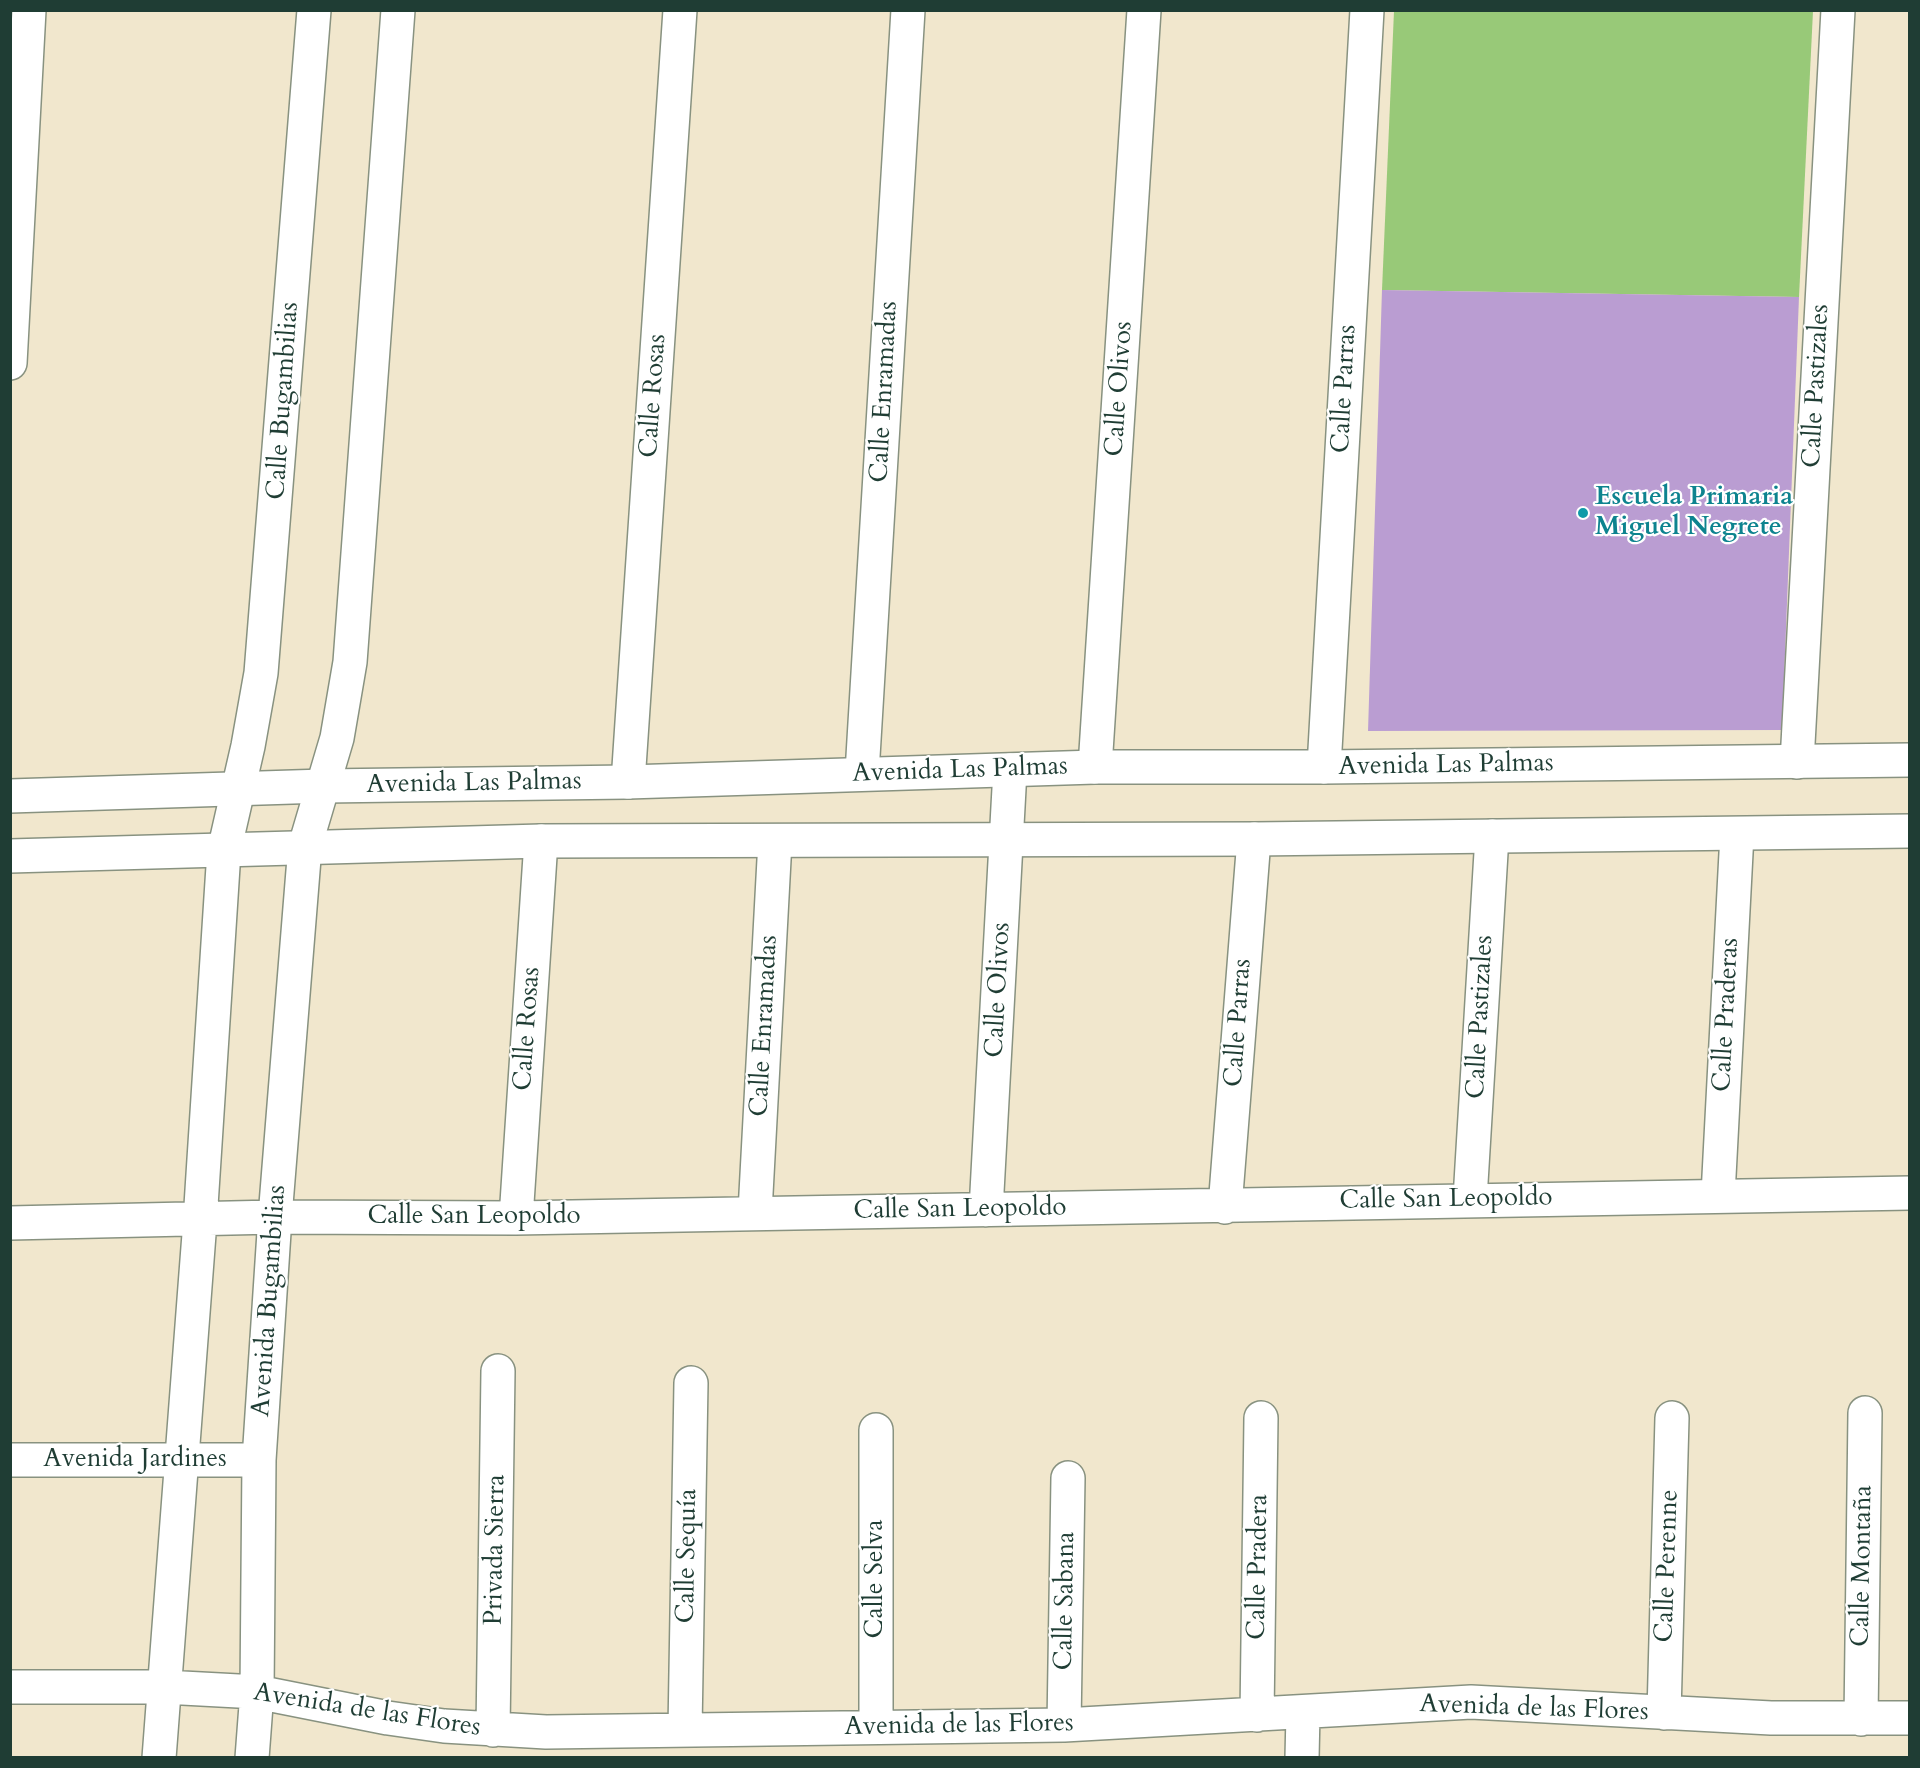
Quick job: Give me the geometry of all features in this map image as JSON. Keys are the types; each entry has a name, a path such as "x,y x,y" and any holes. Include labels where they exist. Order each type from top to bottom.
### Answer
{"street":[{"path":"10,363 29,10"},
{"name":"Calle Bugambilias","path":"224,851 249,746 264,651 314,10"},
{"path":"324,786 337,738 350,662 398,10"},
{"name":"Calle Rosas","path":"628,782 680,10"},
{"name":"Calle Enramadas","path":"862,773 908,10"},
{"name":"Calle Olivos","path":"1095,767 1144,10"},
{"name":"Calle Parras","path":"1324,768 1367,10"},
{"name":"Calle Pastizales","path":"1797,762 1838,10"},
{"name":"Avenida Las Palmas","path":"10,796 324,786 628,782 1095,767 1324,768 1910,760"},
{"name":"Calle Olivos","path":"986,1210 1011,770"},
{"name":"Avenida Bugambilias","path":"252,1758 257,1692 260,1460 275,1217 305,846 324,786"},
{"path":"10,856 541,841 1254,839 1910,831"},
{"name":"Calle Praderas","path":"1718,1195 1737,834"},
{"name":"Calle Pastizales","path":"1470,1199 1492,836"},
{"name":"Calle Parras","path":"1225,1207 1254,839"},
{"name":"Calle Enramadas","path":"755,1212 775,840"},
{"name":"Calle Rosas","path":"516,1218 541,841"},
{"path":"159,1758 200,1221 224,851"},
{"name":"Calle San Leopoldo","path":"10,1223 200,1221 275,1217 516,1218 755,1212 1225,1207 1470,1199 1910,1193"},
{"name":"Privada Sierra","path":"493,1730 498,1371"},
{"name":"Calle Sequía","path":"685,1729 691,1383"},
{"name":"Calle Montaña","path":"1861,1719 1865,1413"},
{"name":"Calle Pradera","path":"1257,1715 1260,1418"},
{"name":"Calle Perenne","path":"1664,1713 1672,1418"},
{"name":"Calle Selva","path":"876,1430 876,1727"},
{"name":"Avenida Jardines","path":"10,1460 260,1460"},
{"name":"Calle Sabana","path":"1064,1725 1068,1478"},
{"name":"Avenida de las Flores","path":"10,1687 164,1687 257,1692 388,1718 493,1730 546,1732 1064,1725 1471,1702 1664,1713 1910,1719"},
{"path":"1302,1758 1303,1713"}],"green space":[{"path":"1394,11 1813,11 1799,297 1382,290"}],"building":[{"name":"Escuela Primaria Miguel Negrete","path":"1382,290 1799,297 1782,730 1368,731"}],"place":[{"name":"Escuela Primaria Miguel Negrete","path":"1583,513"}]}
